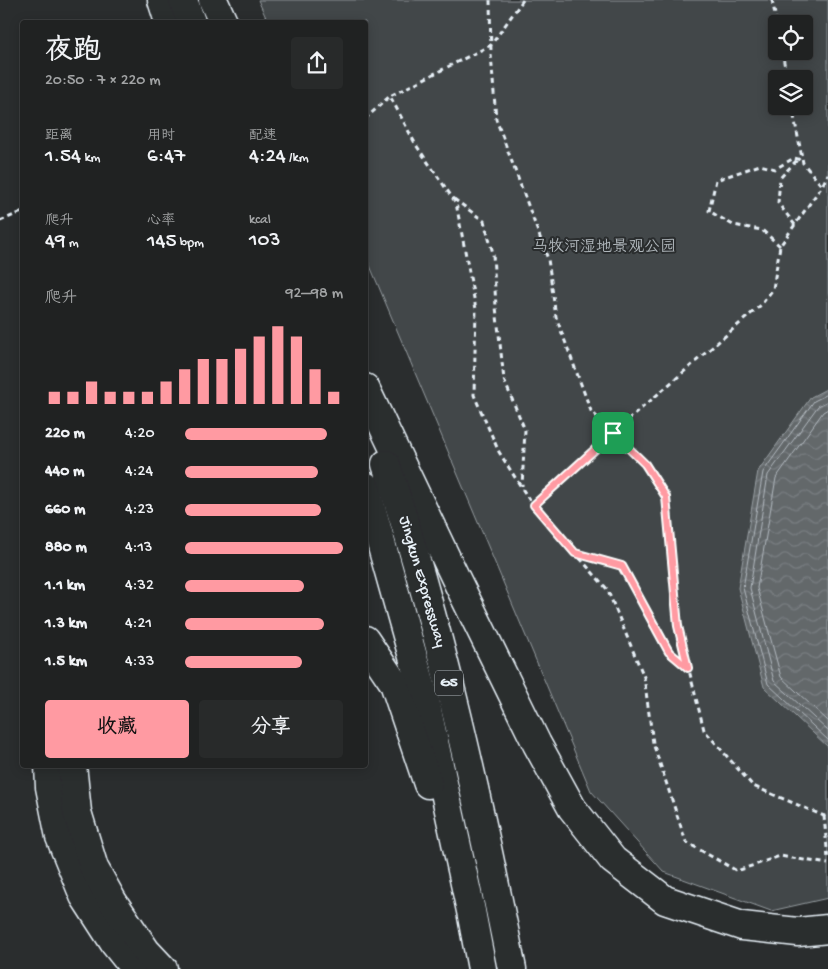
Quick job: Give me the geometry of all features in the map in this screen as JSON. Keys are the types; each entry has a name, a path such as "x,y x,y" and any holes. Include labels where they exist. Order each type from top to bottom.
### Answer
{"highway":[{"path":"162,0 168,20"},
{"path":"183,0 190,20"},
{"path":"213,0 221,20"},
{"path":"368,394 537,744 572,808 613,860 665,900 742,926 798,932 828,929"},
{"name":"Jingkun Expressway","path":"368,411 392,481 425,592 456,709 512,969"},
{"name":"Jingkun Expressway","path":"368,497 424,696 482,969"},
{"path":"368,644 394,682 471,911"},
{"path":"48,768 60,837 84,896 115,944 148,963"},
{"path":"72,768 77,812 94,868 148,963"}],"path":[{"path":"490,0 496,119 548,259 556,317 590,411 645,464 666,497 678,626 704,730 753,786 826,815 828,859"},
{"path":"368,116 390,96 491,45 523,0"},
{"path":"772,0 775,15"},
{"path":"390,96 416,145 456,203 476,309 474,395 499,452 534,505 607,588 644,677 653,743 686,842 737,871 780,856 828,864"},
{"path":"794,115 803,163"},
{"path":"780,246 762,230 733,225 709,211 716,180 760,165 775,169 794,158 803,163 822,186"},
{"path":"795,225 778,203 780,178 798,159"},
{"path":"534,505 613,433 761,305 773,289 780,246 822,186 828,174"},
{"path":"452,198 484,221 494,253 496,307 504,380 525,430 522,487"},
{"path":"0,221 20,213"},
{"path":"575,553 622,566 669,652 688,668"}],"green space":[{"name":"马牧河湿地景观公园","path":"258,0 828,0 828,898 771,911 664,872 591,791 368,261 368,20 267,20"}],"water":[{"path":"828,388 828,747 764,687 738,588 758,471 811,397"}],"route":[{"path":"613,433 645,464 666,497 678,626 688,668 669,652 622,566 575,553 534,505 613,433"}]}
